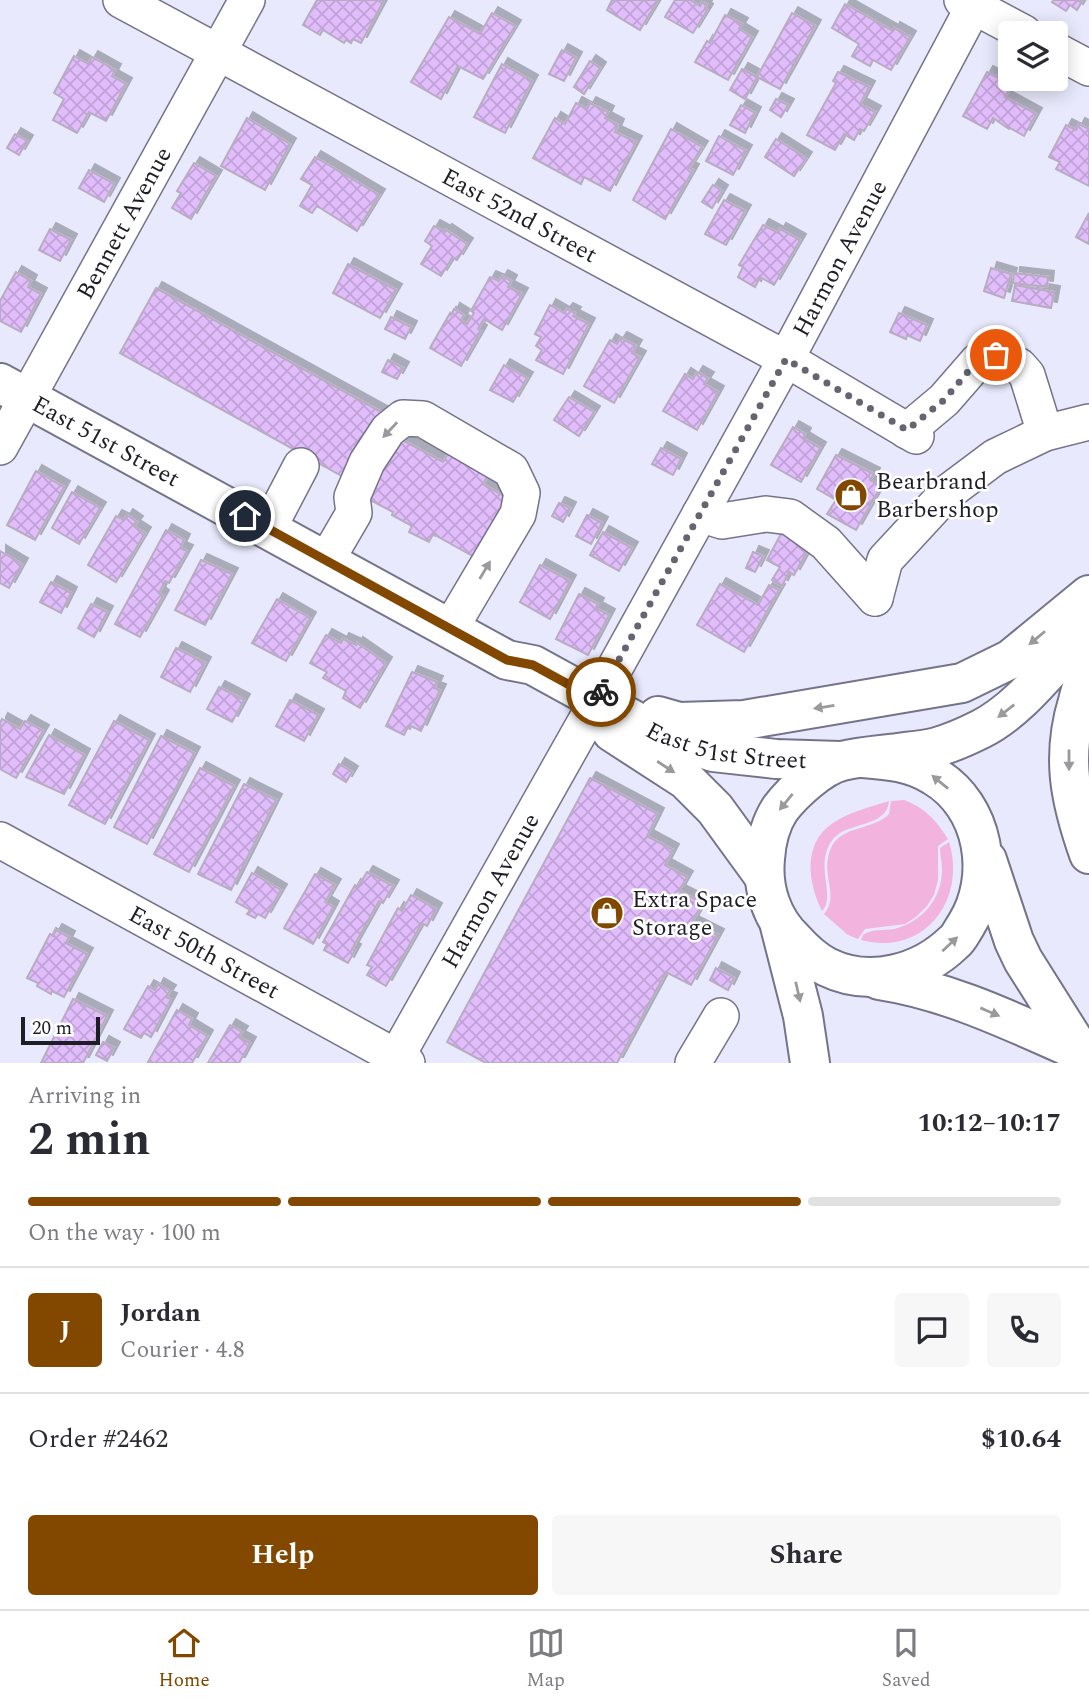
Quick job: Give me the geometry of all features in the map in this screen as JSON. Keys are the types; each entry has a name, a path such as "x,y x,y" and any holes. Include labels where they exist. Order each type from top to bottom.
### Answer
{"main road":[{"name":"East 51st Street","path":"14,390 507,660 524,680 657,733 713,752 776,759 851,760"},
{"path":"592,708 679,722 720,722 937,689 962,683 1011,659 1089,595"},
{"path":"810,1063 803,1016 764,875 766,842 779,811 801,785 851,760 935,748 989,724 1013,706 1089,628"},
{"path":"1089,671 1084,678 1069,730 1069,774 1076,817 1089,854"},
{"name":"East 51st Street","path":"592,708 686,780 715,809 764,875"},
{"path":"851,760 901,761 935,776 962,802 979,836 1036,1013"},
{"path":"854,976 891,976 927,964 956,941 976,909 979,897 984,873 979,836"},
{"path":"780,926 804,950 827,967 854,976 904,984 952,997 1036,1013 1085,1055"}],"street":[{"name":"East 52nd Street","path":"121,0 786,359 911,433 978,360 996,355 1019,366 1027,375 1045,433"},
{"name":"Bennett Avenue","path":"0,447 14,390 218,53 247,0"},
{"path":"971,2 1003,21"},
{"name":"Harmon Avenue","path":"398,1061 786,359 971,2"},
{"path":"1068,57 1089,68"},
{"path":"326,561 354,513 352,496 367,462 388,430 403,418 423,419 511,470 522,493 518,514 450,629"},
{"path":"700,514 722,521 766,514 790,517 826,543 875,598 885,559 947,494 995,457 1045,433 1089,422"},
{"path":"268,529 301,466"},
{"name":"East 50th Street","path":"0,840 398,1061"},
{"path":"693,1063 721,1016"}],"shaded area":[{"path":"904,800 929,815 948,839 938,846 938,880 934,895 916,917 905,924 865,929 858,939 848,935 824,914 830,899 828,856 837,839 883,819 889,814 891,801"},
{"path":"889,801 882,816 848,829 833,839 825,859 827,897 822,911 811,876 812,852 816,841 823,831 839,819"},
{"path":"949,842 953,864 952,884 946,903 935,919 921,932 904,940 884,943 861,940 863,935 871,931 904,926 929,908 941,881 940,848"}],"building":[{"path":"317,0 384,0 361,43 353,39 351,43 346,40 344,43 323,30 320,35 303,25"},
{"path":"612,0 658,0 640,30 607,10"},
{"path":"675,0 690,0 700,6 702,2 707,4 707,10 693,33 665,17"},
{"path":"1083,0 1077,10 1070,5 1066,11 1052,2"},
{"path":"845,4 893,31 894,28 910,37 891,70 873,60 870,66 852,56 859,44 832,28"},
{"path":"492,13 515,26 483,79 458,66 441,99 411,82 449,17 480,34"},
{"path":"792,13 815,26 780,89 757,77"},
{"path":"725,15 742,24 739,29 752,37 728,80 695,62 707,41 710,43"},
{"path":"562,50 576,58 564,81 549,74"},
{"path":"74,56 88,64 92,57 115,70 112,76 126,84 106,121 89,112 77,133 53,120 64,99 54,93"},
{"path":"590,61 600,68 584,94 574,87"},
{"path":"502,64 532,81 505,133 474,117"},
{"path":"742,69 757,77 745,99 730,90"},
{"path":"838,72 869,87 860,104 875,112 864,131 860,129 854,140 844,134 835,150 807,135 836,83 833,81"},
{"path":"987,72 998,78 998,91 1008,91 1005,97 1036,114 1024,136 993,118 987,129 963,116"},
{"path":"776,99 788,105 781,117 770,110"},
{"path":"576,103 587,109 590,103 608,112 605,118 618,125 615,132 636,142 610,191 584,177 581,184 533,158 555,118 565,124"},
{"path":"741,105 755,113 745,133 730,125"},
{"path":"247,118 290,144 265,190 221,166"},
{"path":"1079,124 1089,129 1089,186 1056,169 1060,162 1049,157 1066,125 1076,130"},
{"path":"671,129 702,147 689,168 693,170 665,219 633,200"},
{"path":"15,134 27,141 19,155 7,148"},
{"path":"719,136 746,151 733,175 706,161"},
{"path":"776,139 806,158 794,176 765,157"},
{"path":"315,157 379,195 357,231 317,206 312,213 300,206 312,185 301,179"},
{"path":"194,163 216,176 191,219 172,208 181,193 177,191"},
{"path":"89,170 114,184 104,202 79,188"},
{"path":"713,185 722,191 712,208 702,202"},
{"path":"724,200 745,211 726,245 705,234"},
{"path":"1089,213 1089,244 1076,237"},
{"path":"763,225 778,233 780,229 800,240 774,285 760,277 755,287 738,277 743,267 739,265"},
{"path":"434,226 445,232 446,230 467,244 457,260 452,258 441,276 421,264 432,246 425,241"},
{"path":"50,229 71,240 60,261 39,250"},
{"path":"348,264 396,290 380,318 333,293"},
{"path":"991,268 1011,274 1004,298 984,291"},
{"path":"16,272 31,281 28,287 41,294 21,332 0,321 0,301"},
{"path":"1014,273 1048,277 1047,287 1013,283"},
{"path":"502,276 511,281 508,287 522,294 502,330 484,319 478,329 481,331 461,366 430,348 454,309 464,315 461,320 467,324 474,313 471,311 490,277 499,281"},
{"path":"1015,285 1054,292 1051,308 1012,301"},
{"path":"156,288 383,413 347,479 120,353"},
{"path":"550,305 564,313 567,309 575,313 573,316 589,324 563,374 536,360 542,350 536,346 541,337 535,334"},
{"path":"899,313 927,325 920,341 907,335 906,339 890,332"},
{"path":"391,317 411,327 405,339 385,329"},
{"path":"621,338 636,346 632,353 640,357 614,403 584,386 610,340 617,344"},
{"path":"388,360 403,368 397,379 382,372"},
{"path":"504,365 527,378 513,402 490,390"},
{"path":"697,372 708,378 704,384 718,392 697,430 663,411 685,374 693,379"},
{"path":"569,397 594,412 579,436 554,420"},
{"path":"793,427 805,434 803,438 820,448 801,482 771,465"},
{"path":"393,435 443,462 451,449 490,471 483,484 509,499 476,558 433,534 429,542 409,532 412,526 361,495"},
{"path":"661,448 681,459 673,475 652,464"},
{"name":"Bearbrand Barbershop","path":"836,455 874,474 870,480 881,486 856,530 827,514 836,500 817,489"},
{"path":"36,471 64,487 35,540 7,525"},
{"path":"72,492 100,508 79,544 52,528"},
{"path":"559,503 570,508 563,522 552,516"},
{"path":"127,515 137,522 134,526 145,533 116,582 88,565 116,516 124,520"},
{"path":"587,515 602,523 591,544 576,536"},
{"path":"166,530 184,540 180,548 187,551 169,583 165,581 159,593 163,596 140,637 115,624"},
{"path":"603,532 632,548 619,571 590,555"},
{"path":"782,532 809,548 794,575 789,572 782,586 772,580 780,567 767,560"},
{"path":"0,551 22,564 9,588 0,583"},
{"path":"753,552 763,556 755,572 746,568"},
{"path":"201,560 232,574 205,625 175,610"},
{"path":"540,565 570,581 550,619 520,602"},
{"path":"51,582 71,593 61,613 40,602"},
{"path":"720,584 758,605 769,585 779,590 744,652 697,625"},
{"path":"579,594 598,604 596,608 609,615 588,655 556,639"},
{"path":"277,599 310,618 286,661 252,643"},
{"path":"91,604 107,612 94,637 78,628"},
{"path":"326,635 341,643 343,639 356,645 357,643 386,663 360,708 343,698 346,691 323,678 327,672 310,663"},
{"path":"176,648 205,663 190,692 161,677"},
{"path":"412,672 437,682 434,688 440,690 421,731 409,725 404,735 386,726"},
{"path":"219,687 244,700 232,722 207,709"},
{"path":"290,700 318,715 304,741 276,726"},
{"path":"2,719 20,729 25,721 43,731 16,778 0,769"},
{"path":"114,721 149,740 105,824 69,805"},
{"path":"49,735 84,755 64,794 26,777"},
{"path":"161,736 194,753 147,844 114,827"},
{"path":"339,764 352,772 346,782 333,774"},
{"path":"200,768 234,786 189,872 154,854"},
{"name":"Extra Space Storage","path":"590,778 658,814 647,836 673,850 665,865 687,877 679,891 703,903 692,922 718,935 691,985 666,972 617,1063 486,1063 447,1042"},
{"path":"244,784 276,800 231,890 198,874"},
{"path":"367,872 393,886 383,903 379,901 352,949 355,950 348,963 324,950 327,944 323,942 355,885 358,887"},
{"path":"252,873 281,890 265,918 258,914 255,918 247,914 250,910 236,902"},
{"path":"315,874 335,885 325,902 333,907 313,944 284,928"},
{"path":"411,895 436,909 427,926 422,923 386,986 367,975 372,967 367,965 398,908 402,911"},
{"path":"56,930 69,937 66,943 87,954 64,997 52,991 51,994 27,978 50,934 53,936"},
{"path":"716,968 734,978 728,990 710,980"},
{"path":"158,984 170,991 166,997 171,999 151,1037 144,1033 141,1038 124,1029 148,986 155,990"},
{"path":"73,999 107,1016 83,1063 41,1063"},
{"path":"177,1010 192,1019 189,1025 207,1036 192,1063 148,1062"},
{"path":"230,1025 242,1032 239,1037 250,1043 239,1063 208,1063"},
{"path":"103,1042 114,1048 107,1061 96,1055"}],"way so far":[{"path":"601,692 786,359 907,430 944,400 978,360 996,355"}],"place":[{"name":"Bearbrand Barbershop","path":"851,495"},
{"name":"Extra Space Storage","path":"607,913"}],"route":[{"path":"245,516 507,660 533,665 597,700 601,692"}]}
